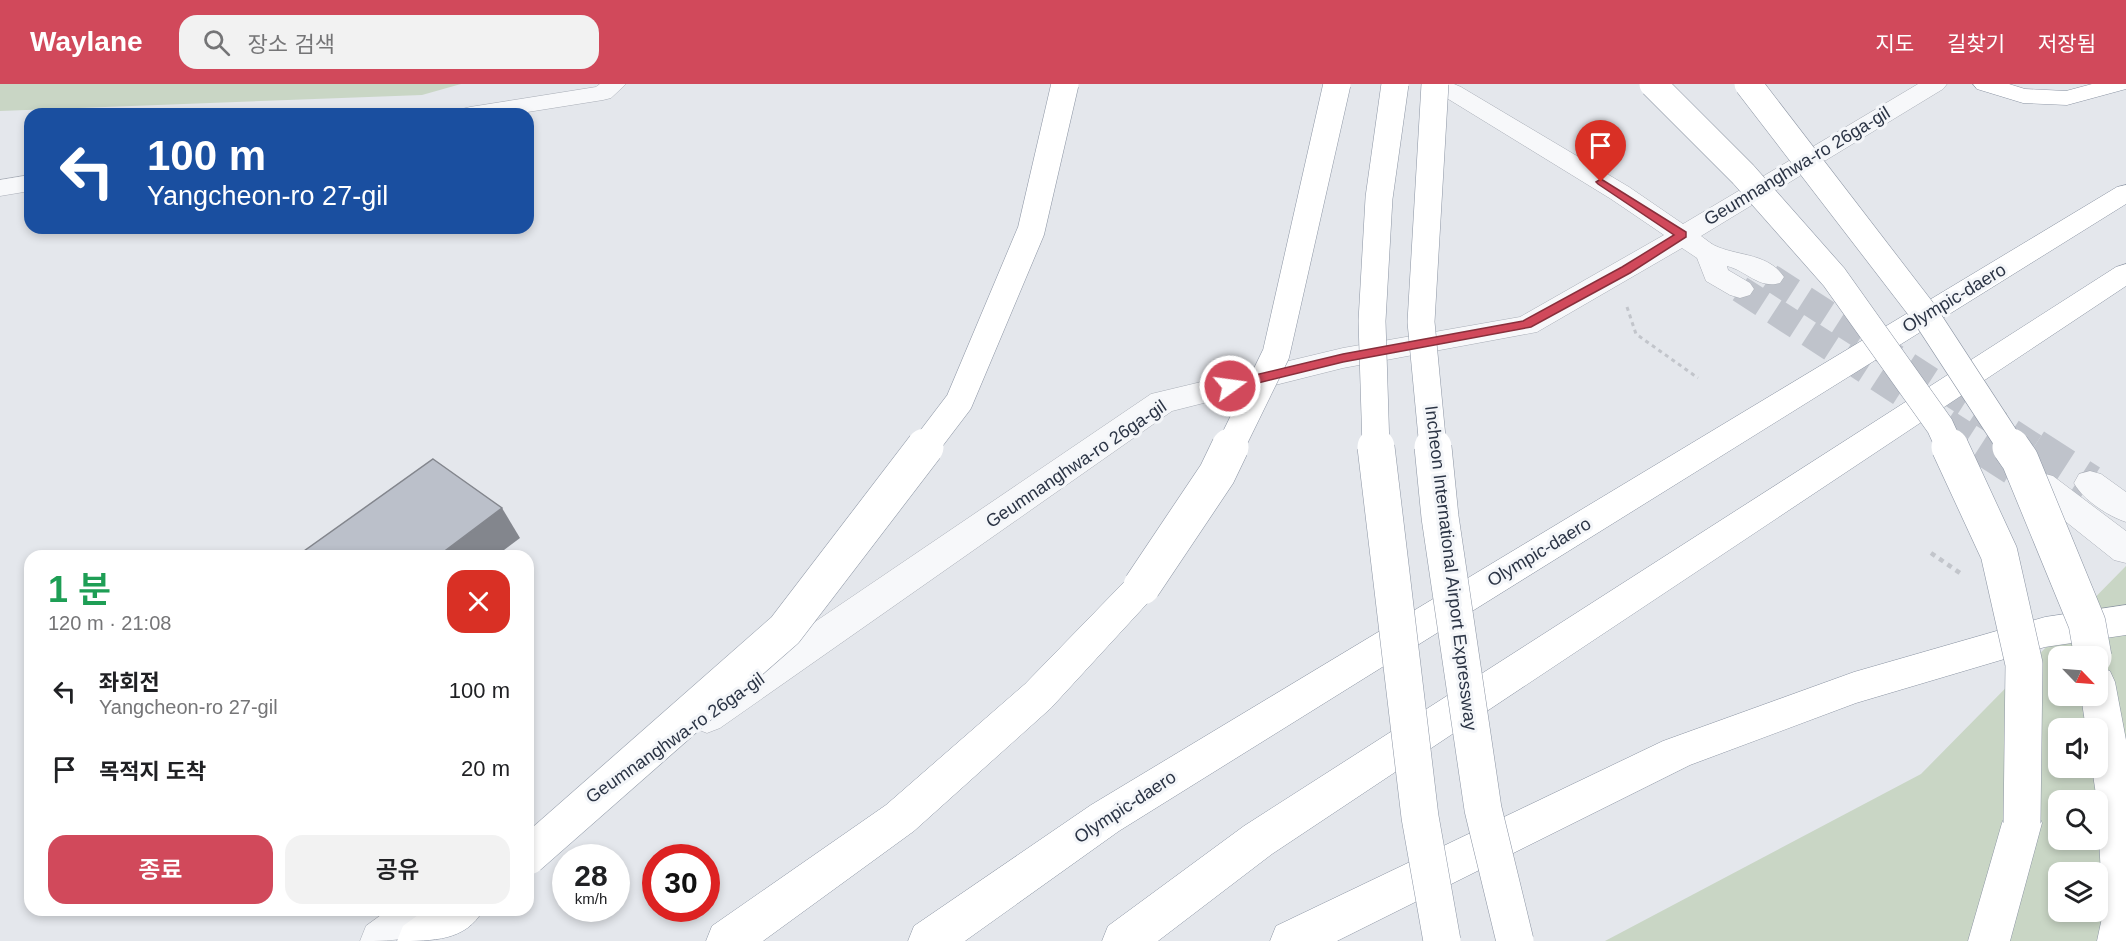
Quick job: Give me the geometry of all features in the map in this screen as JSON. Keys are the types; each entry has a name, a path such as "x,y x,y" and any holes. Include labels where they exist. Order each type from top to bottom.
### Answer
{"highway":[{"path":"534,851 785,630 959,402 1031,231 1065,84"},
{"path":"727,941 900,818 1038,696 1142,586 1217,474 1276,354 1337,84"},
{"path":"1395,84 1379,198 1372,321 1377,467 1420,817 1442,941"},
{"name":"Incheon International Airport Expressway","path":"1434,84 1422,333 1440,517 1484,809 1515,941"},
{"path":"1653,84 1743,174 1834,277 1940,426 1999,553 2024,664 2022,823 1989,941"},
{"path":"1748,84 1924,313 2020,460 2087,623 2091,646"},
{"path":"1985,84 2023,96 2067,98 2118,84"},
{"name":"Olympic-daero","path":"929,941 1105,818 2126,193"},
{"path":"1123,941 1257,840 2126,273"},
{"path":"1291,941 1677,753 1854,688 2045,632 2126,620"},
{"path":"2101,706 2115,782 2124,913 2118,941"},
{"path":"418,941 453,916"}],"street":[{"path":"508,108 603,93 614,84"},
{"path":"1434,84 1453,92 1709,254 1742,261 1770,277"},
{"name":"Geumnanghwa-ro 26ga-gil","path":"534,835 1162,402 1343,358 1527,325 1626,270 1935,84"},
{"path":"0,188 24,184"},
{"path":"1709,254 1716,275 1740,289"},
{"path":"2090,483 2126,509"},
{"path":"2042,485 2126,550"},
{"path":"381,941 416,916"}],"path":[{"path":"1626,270 1627,308 1636,334 1698,378"}],"green space":[{"path":"0,84 461,84 422,95 24,108 24,110 0,111"},
{"path":"2126,566 2126,941 1605,941 1921,774"}],"building":[{"path":"433,459 502,508 446,550 305,550"}],"tunnel":[{"path":"1770,277 2036,448"},
{"path":"1740,289 1986,448"},
{"path":"1983,447 2033,479"},
{"path":"2034,447 2090,483"}],"route":[{"path":"1230,386 1343,358 1527,325 1626,270 1682,235 1601,182"}]}
